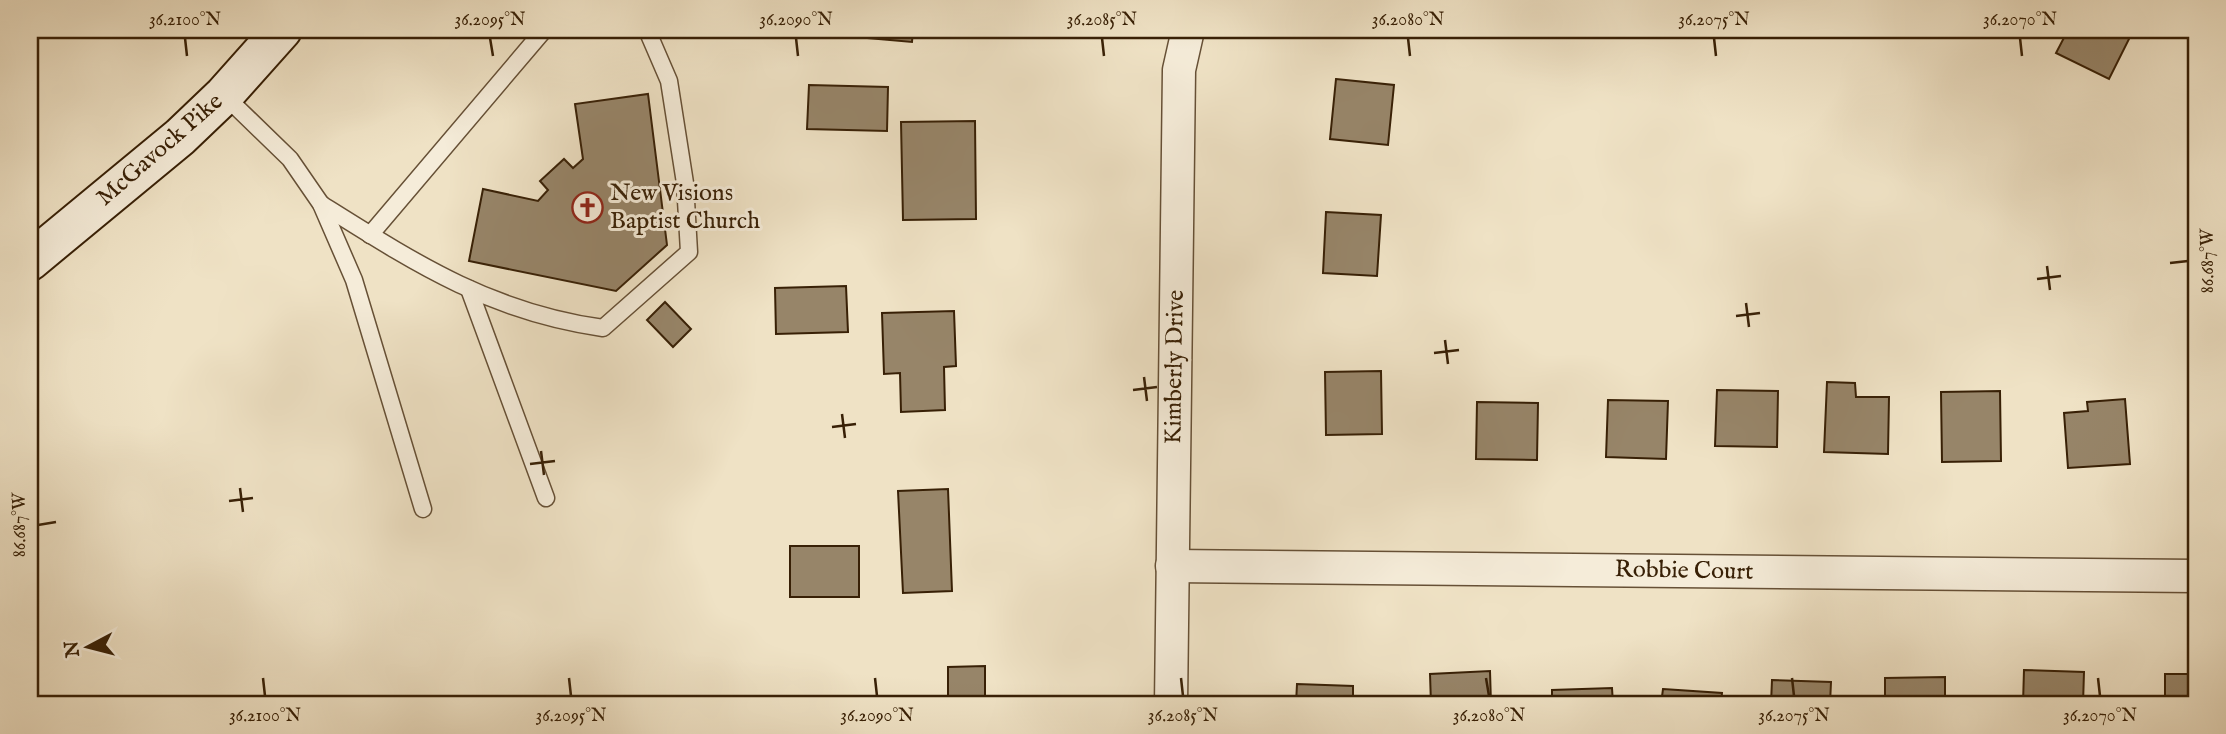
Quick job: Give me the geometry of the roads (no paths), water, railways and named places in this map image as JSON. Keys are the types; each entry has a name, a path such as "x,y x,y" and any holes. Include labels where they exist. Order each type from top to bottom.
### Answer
{"main road":[{"name":"McGavock Pike","path":"30,261 180,137 224,95 282,30"}],"street":[{"name":"Kimberly Drive","path":"1171,704 1179,70 1188,30"},
{"name":"Robbie Court","path":"1172,566 2196,576"}],"lane":[{"path":"370,235 544,30"},
{"path":"321,204 370,235 496,302 554,321 603,328 689,252 685,183 669,81 647,30"},
{"path":"224,95 290,159 321,204 354,280 423,509"},
{"path":"468,289 546,498"}],"place":[{"name":"New Visions Baptist Church","path":"587,207"}]}
